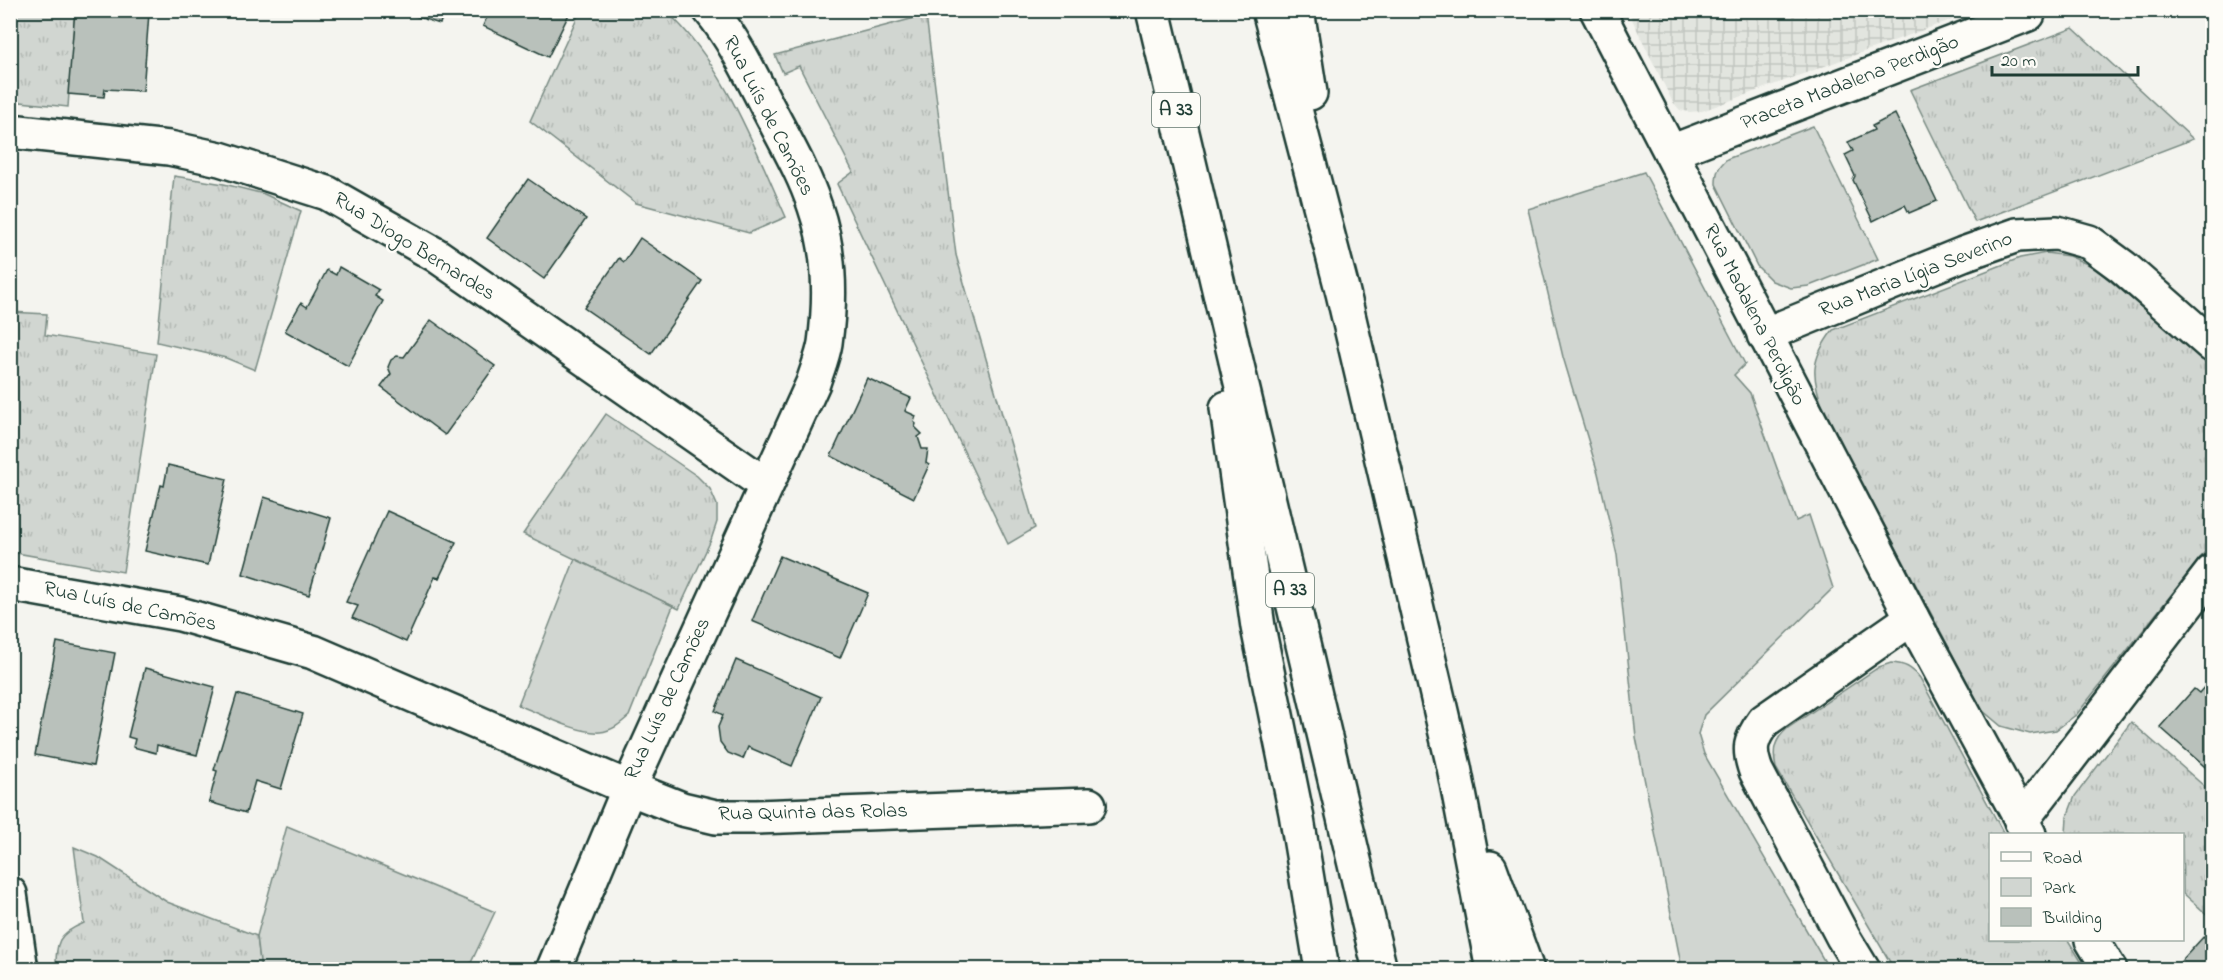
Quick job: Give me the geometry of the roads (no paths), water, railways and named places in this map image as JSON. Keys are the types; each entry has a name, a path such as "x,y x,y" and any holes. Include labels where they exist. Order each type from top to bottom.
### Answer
{"main road":[{"name":"Rua Luís de Camões","path":"10,584 180,614 314,652 629,788 813,382 825,345 828,304 826,251 816,208 799,168 746,65 710,10"},
{"name":"A 33","path":"1153,10 1380,969"},
{"path":"1269,10 1343,293 1454,767 1493,969"},
{"path":"1297,10 1343,293"},
{"name":"Rua Madalena Perdigão","path":"1597,10 1912,618 2025,828"},
{"name":"Praceta Madalena Perdigão","path":"1671,152 2028,15"},
{"name":"Rua Diogo Bernardes","path":"10,131 170,148 220,159 327,193 436,255 766,485"},
{"path":"1199,210 1258,627 1296,813 1322,969"},
{"name":"Rua Maria Lígia Severino","path":"1764,335 1963,254 2017,235 2057,233 2089,242 2123,267 2212,345"},
{"path":"2025,828 2212,572"},
{"path":"1863,969 1843,937 1756,771 1750,756 1752,736 1764,721 1912,618"},
{"path":"1454,767 1527,969"},
{"path":"553,969 629,788"},
{"name":"Rua Quinta das Rolas","path":"629,788 682,809 716,817 1089,804"},
{"path":"10,894 21,969"},
{"path":"2093,941 2110,969"}]}
